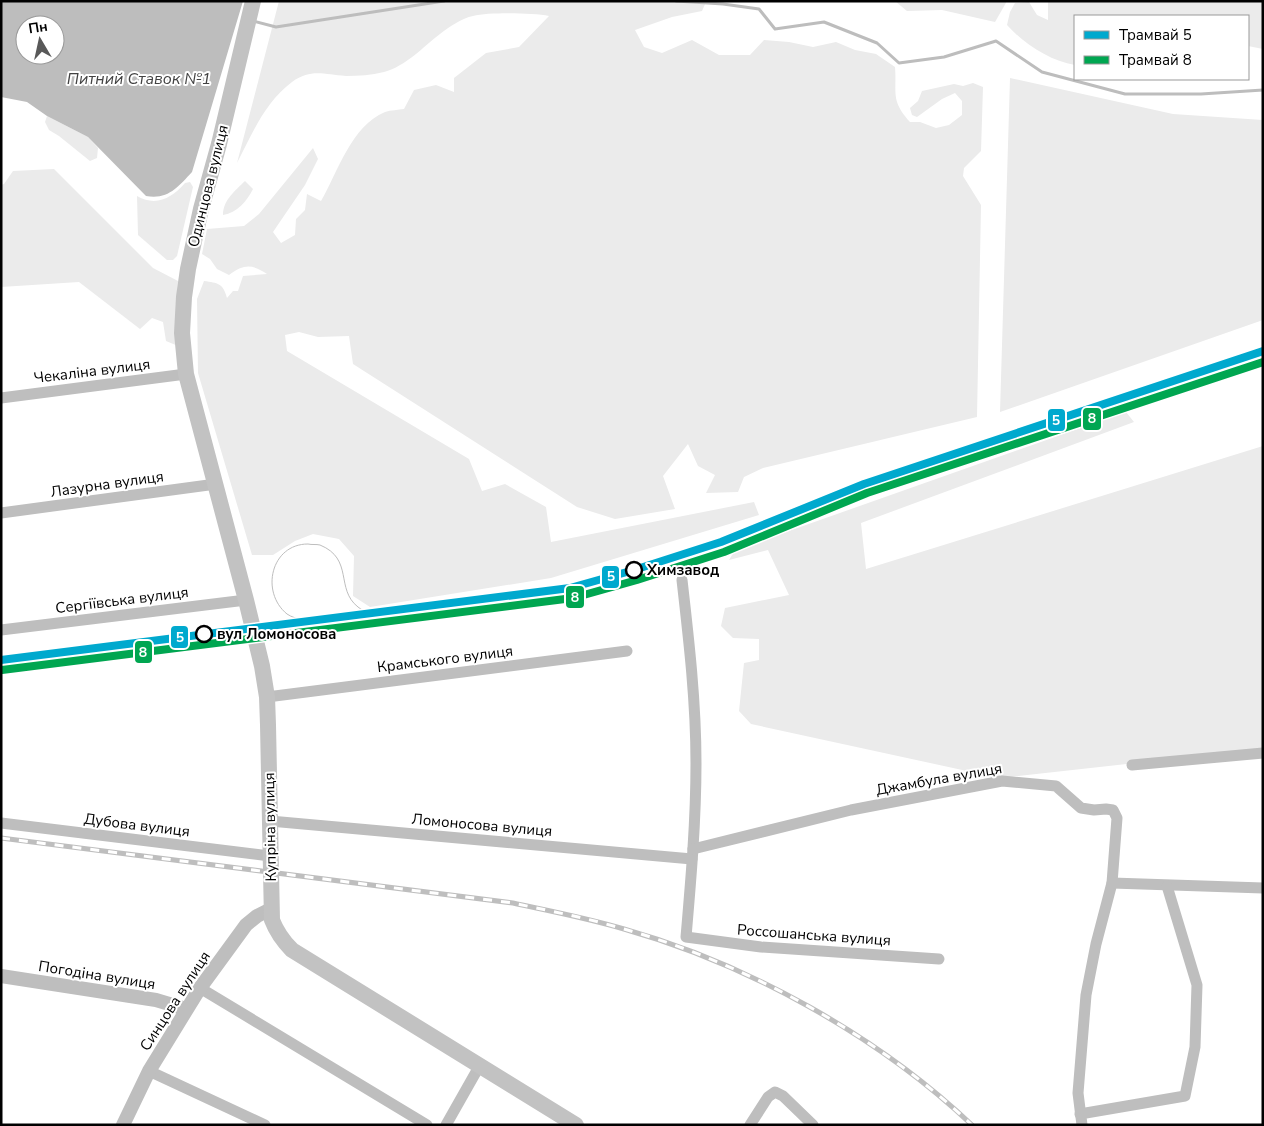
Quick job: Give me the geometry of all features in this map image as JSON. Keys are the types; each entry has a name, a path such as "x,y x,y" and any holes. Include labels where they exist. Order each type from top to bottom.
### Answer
{"main road":[{"name":"Одинцова вулиця","path":"186,374 182,333 188,269 201,209 219,144 253,1"},
{"name":"Купріна вулиця","path":"186,374 246,600 262,666 267,696 271,909 276,932 292,950 576,1125"}],"street":[{"name":"Чекаліна вулиця","path":"1,398 186,374"},
{"name":"Лазурна вулиця","path":"1,513 216,484"},
{"path":"682,580 690,649 696,762 693,854"},
{"name":"Сергіївська вулиця","path":"1,630 246,600"},
{"name":"Крамського вулиця","path":"267,696 627,651"},
{"path":"1132,765 1263,753"},
{"name":"Джамбула вулиця","path":"693,854 851,810 1002,781 1056,786 1081,808 1113,810 1117,818 1112,884"},
{"name":"Ломоносова вулиця","path":"270,821 693,854"},
{"name":"Дубова вулиця","path":"1,823 270,856"},
{"name":"Россошанська вулиця","path":"693,854 686,938 761,947 939,959"},
{"path":"1167,886 1197,985 1195,1047 1185,1096 1081,1120 1078,1094 1086,995 1096,944 1112,884 1263,888"},
{"name":"Синцова вулиця","path":"123,1125 149,1071 200,988 246,925 257,916 271,909"},
{"name":"Погодіна вулиця","path":"1,976 156,1000 186,1009"},
{"path":"200,988 427,1125"},
{"path":"446,1125 480,1065"},
{"path":"149,1071 266,1125"},
{"path":"750,1125 768,1097 775,1092 783,1096 813,1125"}],"shaded area":[{"path":"279,1 700,1 706,2 702,11 672,17 635,30 644,47 662,53 692,40 719,55 750,55 764,40 789,42 813,47 836,42 855,50 876,54 895,67 897,102 904,114 910,122 920,122 936,128 949,125 962,115 962,101 955,93 942,99 917,117 912,115 910,108 918,101 922,91 954,84 963,86 973,83 983,87 981,151 964,168 963,176 981,205 977,417 763,468 744,477 738,492 706,493 715,475 698,466 688,444 663,476 675,509 615,519 577,507 353,364 349,336 318,337 299,332 285,335 287,351 469,459 482,491 505,484 546,507 551,542 754,502 759,515 551,578 370,607 353,596 354,556 339,539 313,534 295,541 273,555 252,555 198,373 197,299 204,281 213,282 222,287 227,298 233,291 238,291 243,276 267,274 252,267 244,267 229,275 217,269 210,259 202,254 207,229 244,226 259,214 313,148 318,159 305,185 273,232 281,243 295,235 296,219 305,210 307,194 321,201 354,139 373,119 385,112 404,109 414,90 436,85 454,92 454,78 486,53 519,47 549,16 511,13 473,16 451,26 407,61 384,72 346,76 318,73 299,78 274,99 254,130 237,163"},
{"path":"895,1 1007,1 995,22 942,10 907,11"},
{"path":"1048,1 1263,1 1263,49 1249,46 1249,15 1074,15 1074,65 1056,60 1038,51 1021,39 1007,25 1010,12 1015,3 1029,2 1037,15 1048,20"},
{"path":"1010,78 1173,114 1263,120 1263,320 1000,412"},
{"path":"47,116 88,137 98,148 97,158 90,161 49,130 45,122"},
{"path":"54,169 153,268 178,281 176,313 178,346 166,341 163,322 152,318 140,329 79,282 1,287 1,185 4,184 13,171"},
{"path":"245,181 253,189 248,198 233,212 223,215 227,200"},
{"path":"190,182 193,187 177,256 173,260 167,260 138,235 137,196 157,201 169,197 185,183"},
{"path":"1126,412 1134,422 861,523 866,569 1263,446 1263,749 999,778 751,724 739,711 744,663 759,660 759,639 733,638 721,626 725,608 789,595 768,550 729,560 735,550"}],"water":[{"name":"Питний Ставок №1","path":"1,1 243,1 192,172 167,194 154,197 146,196 88,137 47,116 27,102 1,97"}],"waterway":[{"path":"253,21 276,27 444,1"},
{"path":"676,1 723,4 759,9 775,29 824,22 877,43 899,63 944,57 996,41 1042,72 1125,94 1201,94 1263,90"}],"tram line":[{"name":"5","path":"1,660 570,588 721,542 864,484 1263,351"},
{"name":"8","path":"2,670 573,598 724,552 867,493 1263,362"},
{"path":"304,621 287,614 279,605 274,594 272,582 278,560 285,552 295,546 308,544 320,545 337,558 341,566 347,592 351,600 358,607 386,618"}],"railway":[{"path":"1,838 513,903 624,929 671,944 717,962 764,983 809,1007 853,1033 895,1062 935,1092 972,1125"}],"place":[{"name":"Химзавод","path":"634,570"},
{"name":"вул Ломоносова","path":"204,634"}]}
